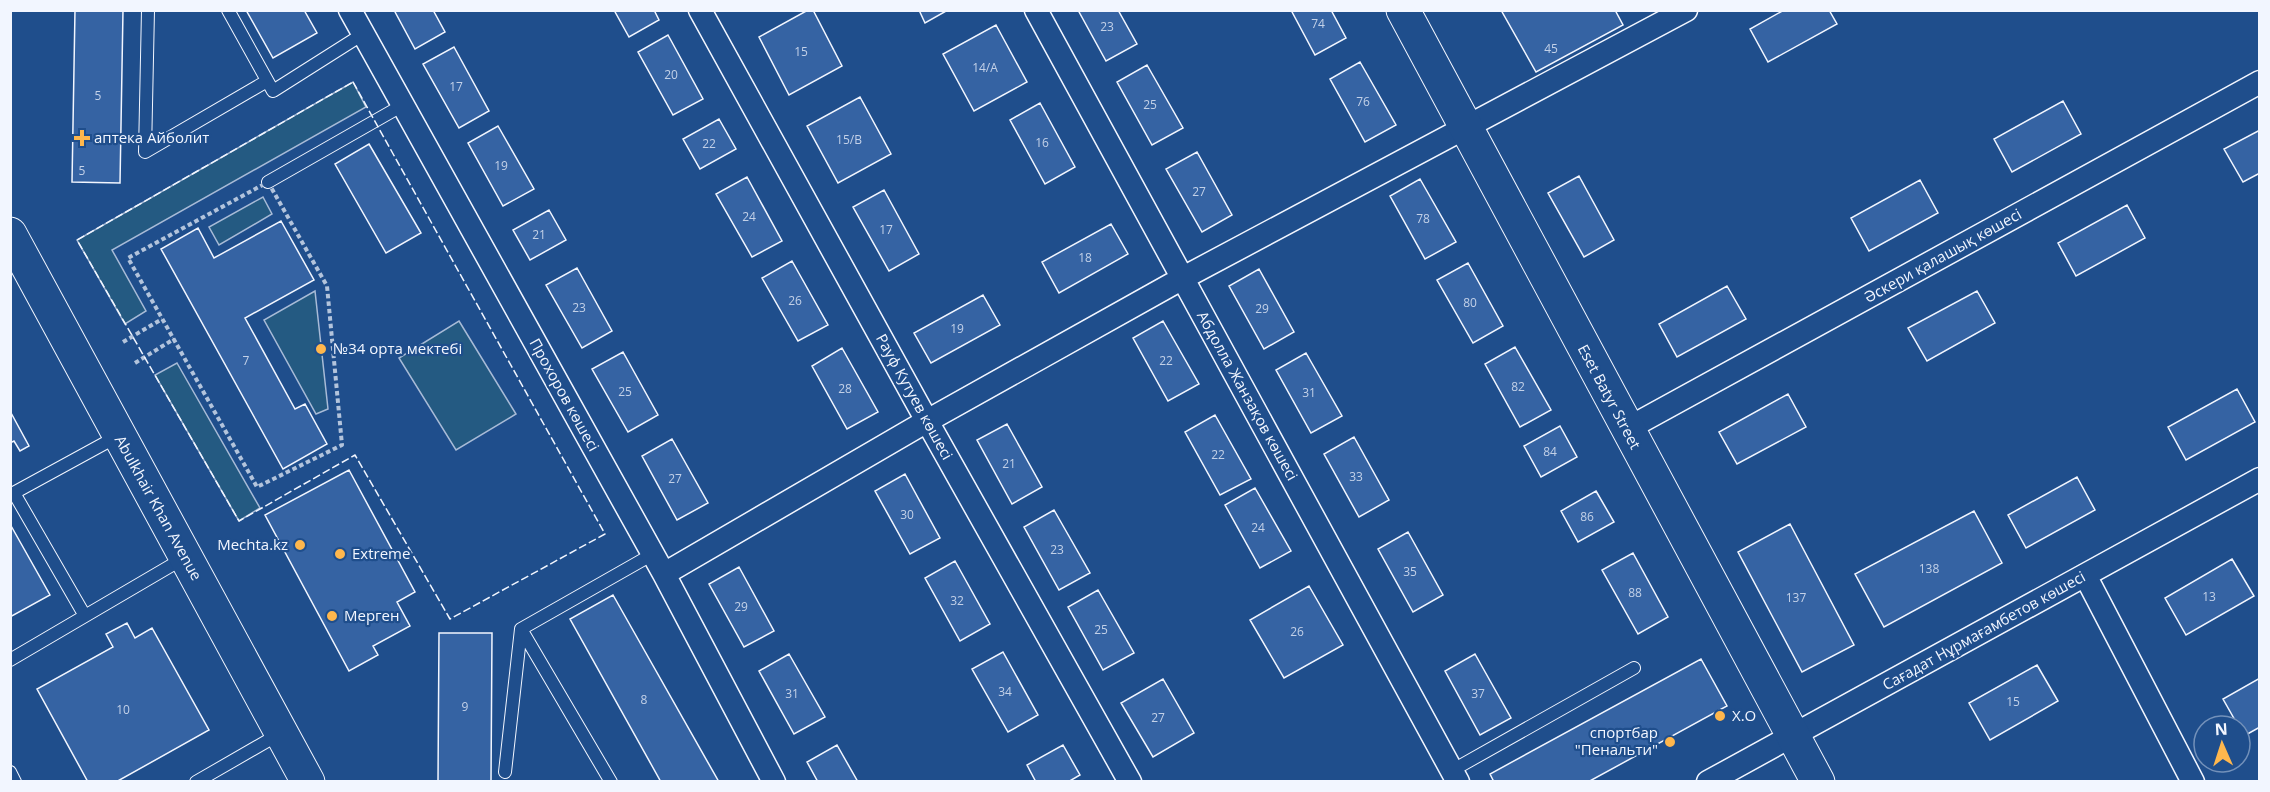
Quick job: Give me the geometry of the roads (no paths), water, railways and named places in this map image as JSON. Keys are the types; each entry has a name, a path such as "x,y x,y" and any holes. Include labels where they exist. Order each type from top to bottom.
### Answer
{"street":[{"name":"Прохоров көшесі","path":"350,10 658,564 774,782"},
{"name":"Рауф Кутуев көшесі","path":"700,10 1130,782"},
{"name":"Абдолла Жанзақов көшесі","path":"1036,10 1456,776"},
{"name":"Eset Batyr Street","path":"1403,10 1818,782"},
{"path":"658,564 927,421 1183,278 1686,10"},
{"name":"Әскери қалашық көшесі","path":"1627,429 2259,82"},
{"name":"Abulkhair Khan Avenue","path":"10,234 308,782"},
{"name":"Сағадат Нұрмағамбетов көшесі","path":"1708,782 2259,478"},
{"path":"2085,575 2193,782"}],"lane":[{"path":"148,10 145,152 267,81"},
{"path":"228,10 273,91 363,34"},
{"path":"268,182 403,105"},
{"path":"85,616 12,494 118,436"},
{"path":"10,660 185,557"},
{"path":"521,628 658,564"},
{"path":"505,772 521,628"},
{"path":"521,628 611,782"},
{"path":"1456,776 1634,669"},
{"path":"195,782 281,733"},
{"path":"10,772 15,782"}],"place":[{"name":"аптека Айболит","path":"82,138"},
{"name":"№34 орта мектебі","path":"321,349"},
{"name":"Mechta.kz","path":"300,545"},
{"name":"Extreme","path":"340,554"},
{"name":"Мерген","path":"332,616"},
{"name":"X.O","path":"1720,716"},
{"name":"спортбар \"Пенальти\"","path":"1670,742"}]}
